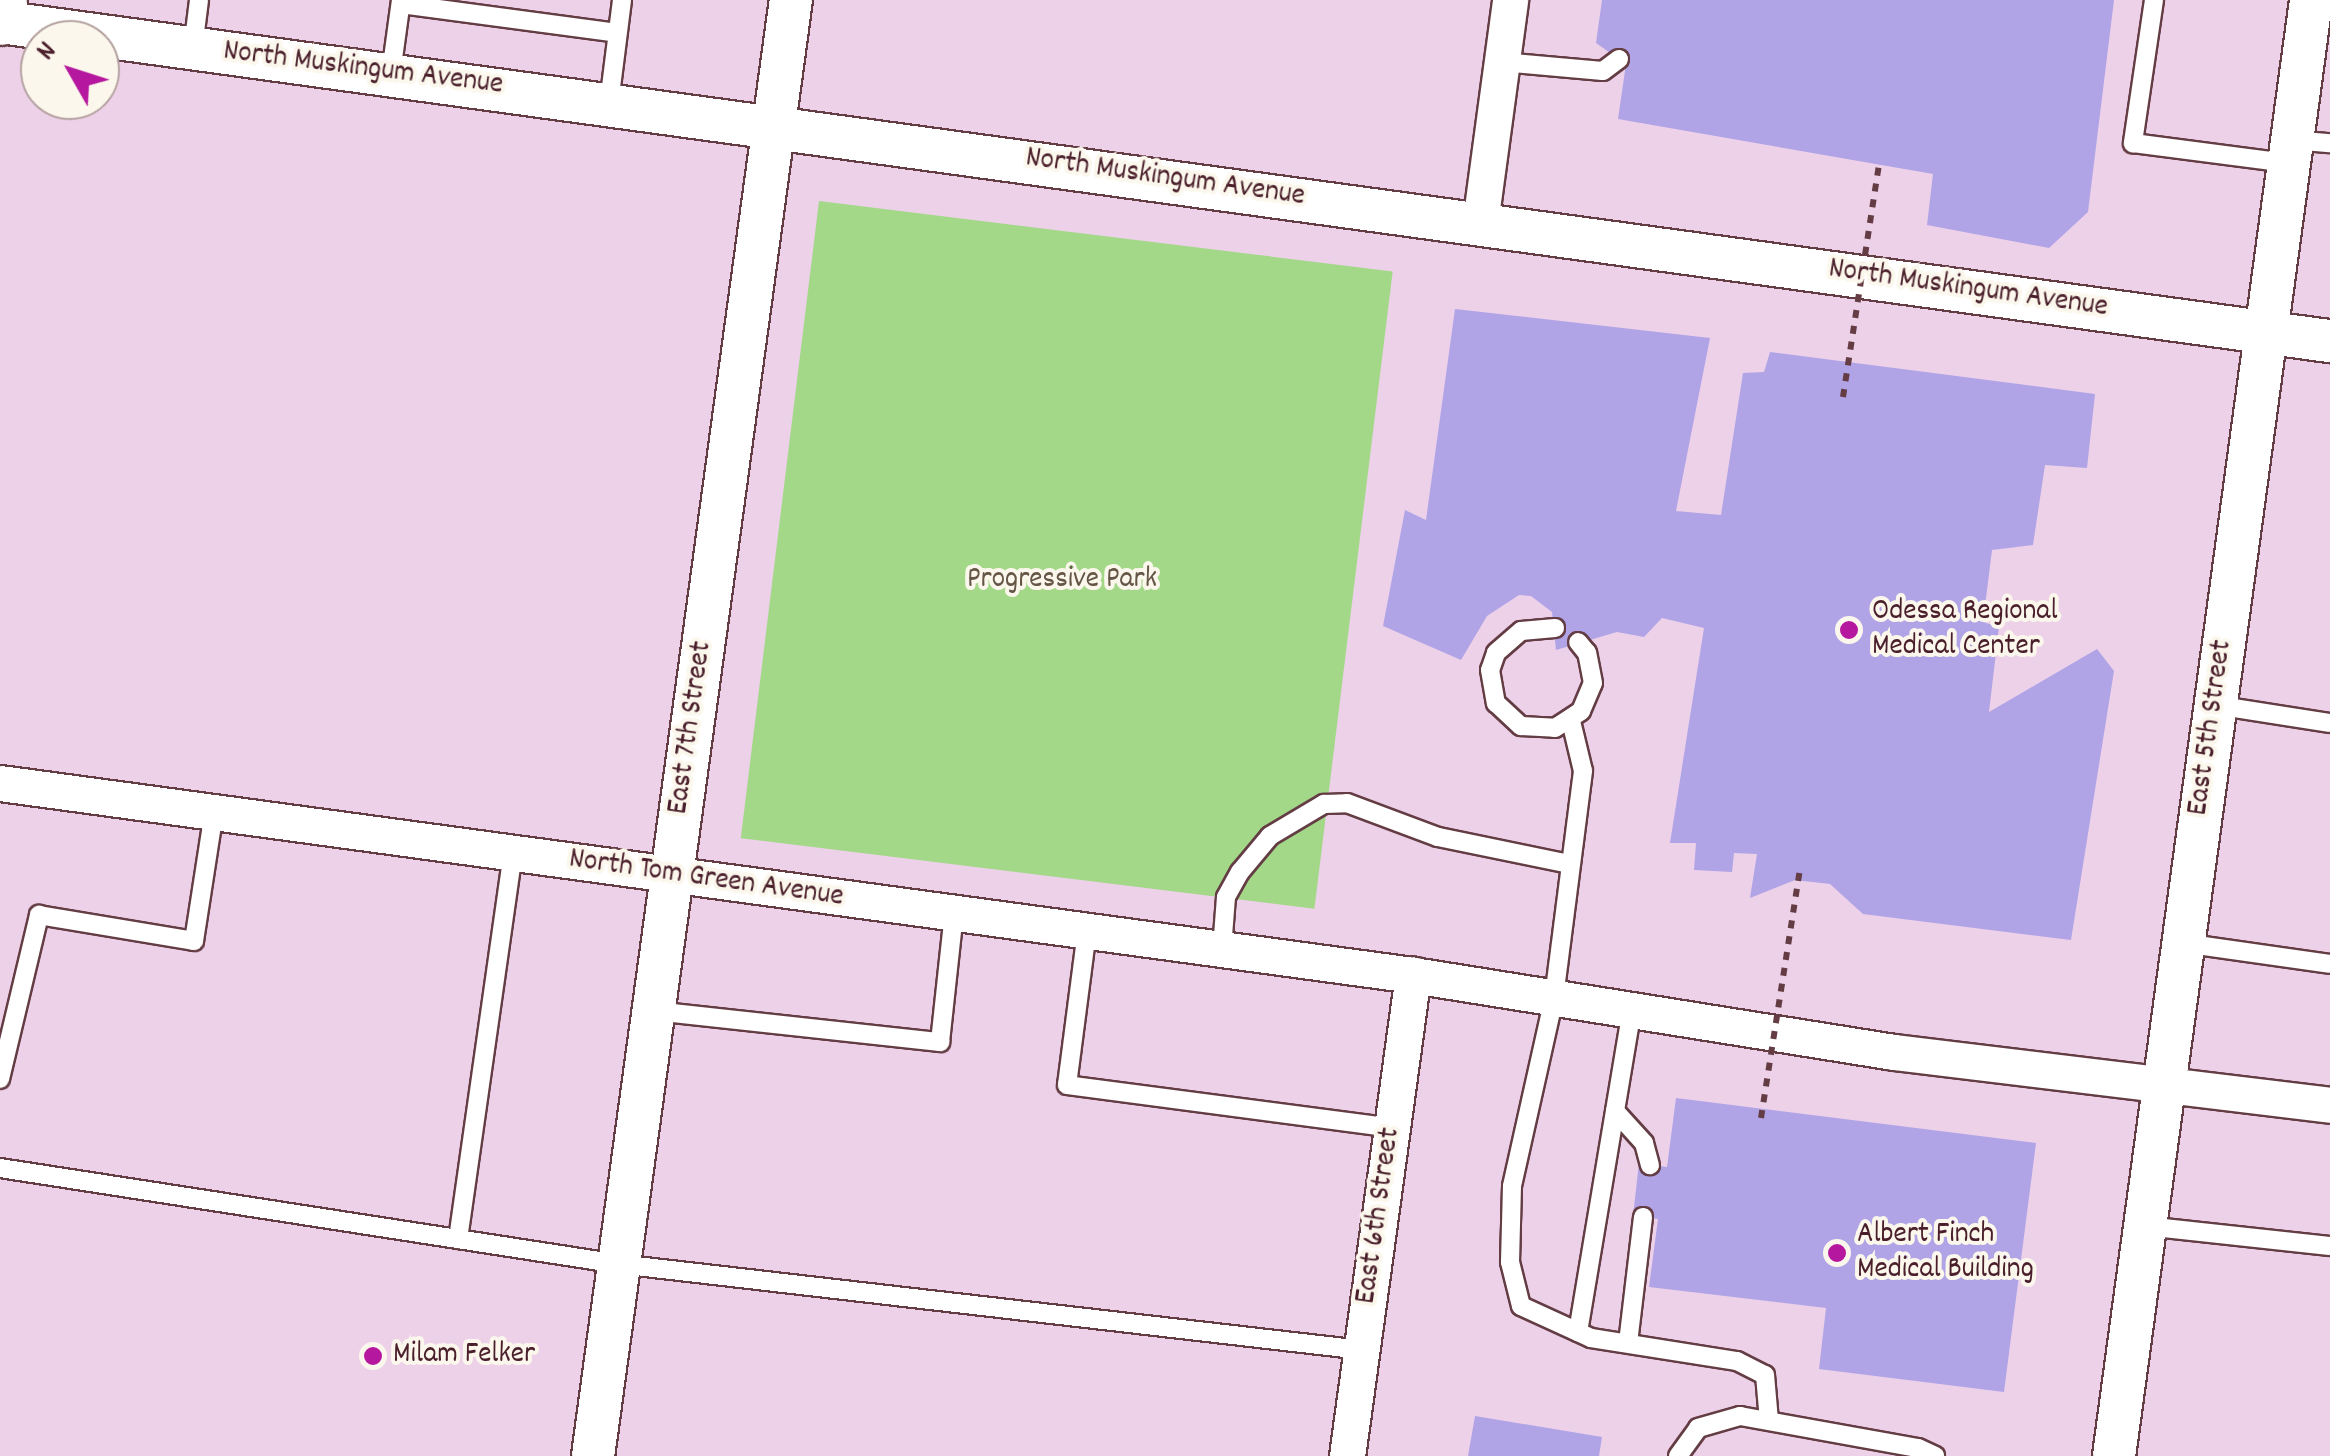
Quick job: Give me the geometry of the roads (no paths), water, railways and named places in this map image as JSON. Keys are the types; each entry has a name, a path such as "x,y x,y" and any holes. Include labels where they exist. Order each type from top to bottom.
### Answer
{"main road":[{"path":"0,22 2,0"}],"street":[{"name":"East 7th Street","path":"593,1456 791,0"},
{"path":"1480,223 1510,0"},
{"name":"East 5th Street","path":"2118,1455 2144,1226 2265,331 2303,149 2312,0"},
{"name":"North Muskingum Avenue","path":"0,22 2330,341"},
{"name":"North Tom Green Avenue","path":"0,782 1412,975 1894,1052 2164,1082"},
{"name":"East 6th Street","path":"1347,1456 1412,975"},
{"path":"2164,1082 2330,1106"}],"lane":[{"path":"193,48 200,0"},
{"path":"609,103 622,0"},
{"path":"2154,0 2132,143 2303,149"},
{"path":"391,73 401,2 618,34"},
{"path":"1502,62 1603,71 1619,59"},
{"path":"1555,628 1521,631 1507,640 1490,670 1496,703 1521,726 1538,730 1570,721 1582,710 1593,683 1587,654 1578,642"},
{"path":"2215,704 2330,723"},
{"path":"1570,721 1583,771 1554,998 1512,1186 1510,1262 1521,1306 1578,1332 1737,1360 1765,1375 1769,1421"},
{"path":"1222,949 1226,897 1240,872 1270,836 1324,804 1347,802 1438,837 1570,864"},
{"path":"0,1080 39,915 194,941 214,812"},
{"path":"458,1238 513,854"},
{"path":"654,1011 940,1042 954,913"},
{"path":"1087,931 1067,1085 1392,1128"},
{"path":"2183,943 2330,964"},
{"path":"1578,1332 1632,1010"},
{"path":"1616,1111 1644,1144 1650,1165"},
{"path":"0,1168 619,1264 1362,1350"},
{"path":"1628,1343 1643,1217"},
{"path":"2144,1226 2330,1246"},
{"path":"1678,1456 1698,1428 1740,1416 1918,1448 1934,1456"}],"place":[{"name":"Odessa Regional Medical Center","path":"1849,630"},
{"name":"Albert Finch Medical Building","path":"1837,1253"},
{"name":"Milam Felker","path":"373,1356"}],"park label":[{"name":"Progressive Park","path":"1062,581"}]}
